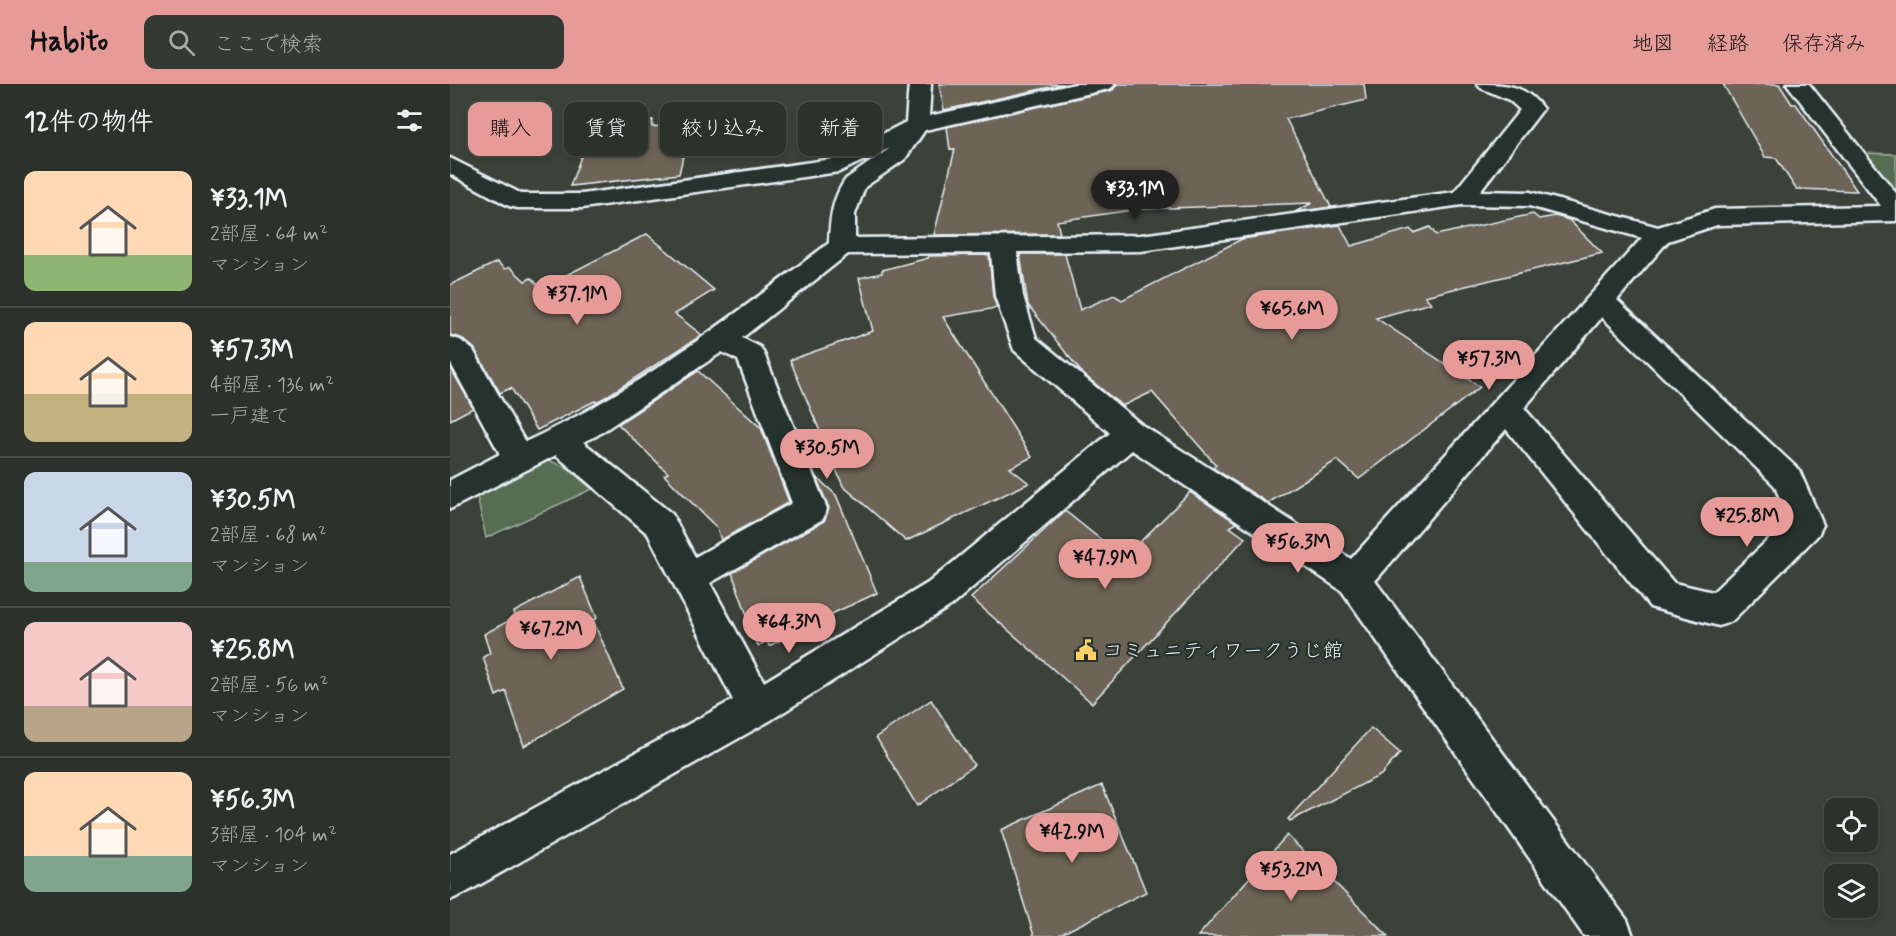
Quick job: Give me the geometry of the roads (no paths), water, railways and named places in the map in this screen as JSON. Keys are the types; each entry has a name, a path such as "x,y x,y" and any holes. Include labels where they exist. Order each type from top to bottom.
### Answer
{"street":[{"path":"842,246 843,214 854,184 897,154 917,125 920,84"},
{"path":"450,165 518,201 582,201 839,165 917,125 1104,84"},
{"path":"1462,198 1532,109 1517,95 1488,84"},
{"path":"1517,95 1537,84"},
{"path":"1798,84 1896,211"},
{"path":"450,496 518,459 585,428 720,339 842,246 1141,243 1462,198 1530,199 1659,235"},
{"path":"1354,580 1659,235 1715,218 1896,211"},
{"path":"1003,245 1009,296 1024,343 1131,433 1354,580 1611,936"},
{"path":"1506,408 1663,596 1719,610 1806,525 1788,479 1601,300"},
{"path":"688,578 811,509 750,354 720,339"},
{"path":"450,347 463,357 518,459"},
{"path":"450,878 757,707 940,594 1131,433"},
{"path":"559,440 660,524 757,707"}],"place":[{"name":"コミュニティワークうじ館","path":"1086,650"}]}
